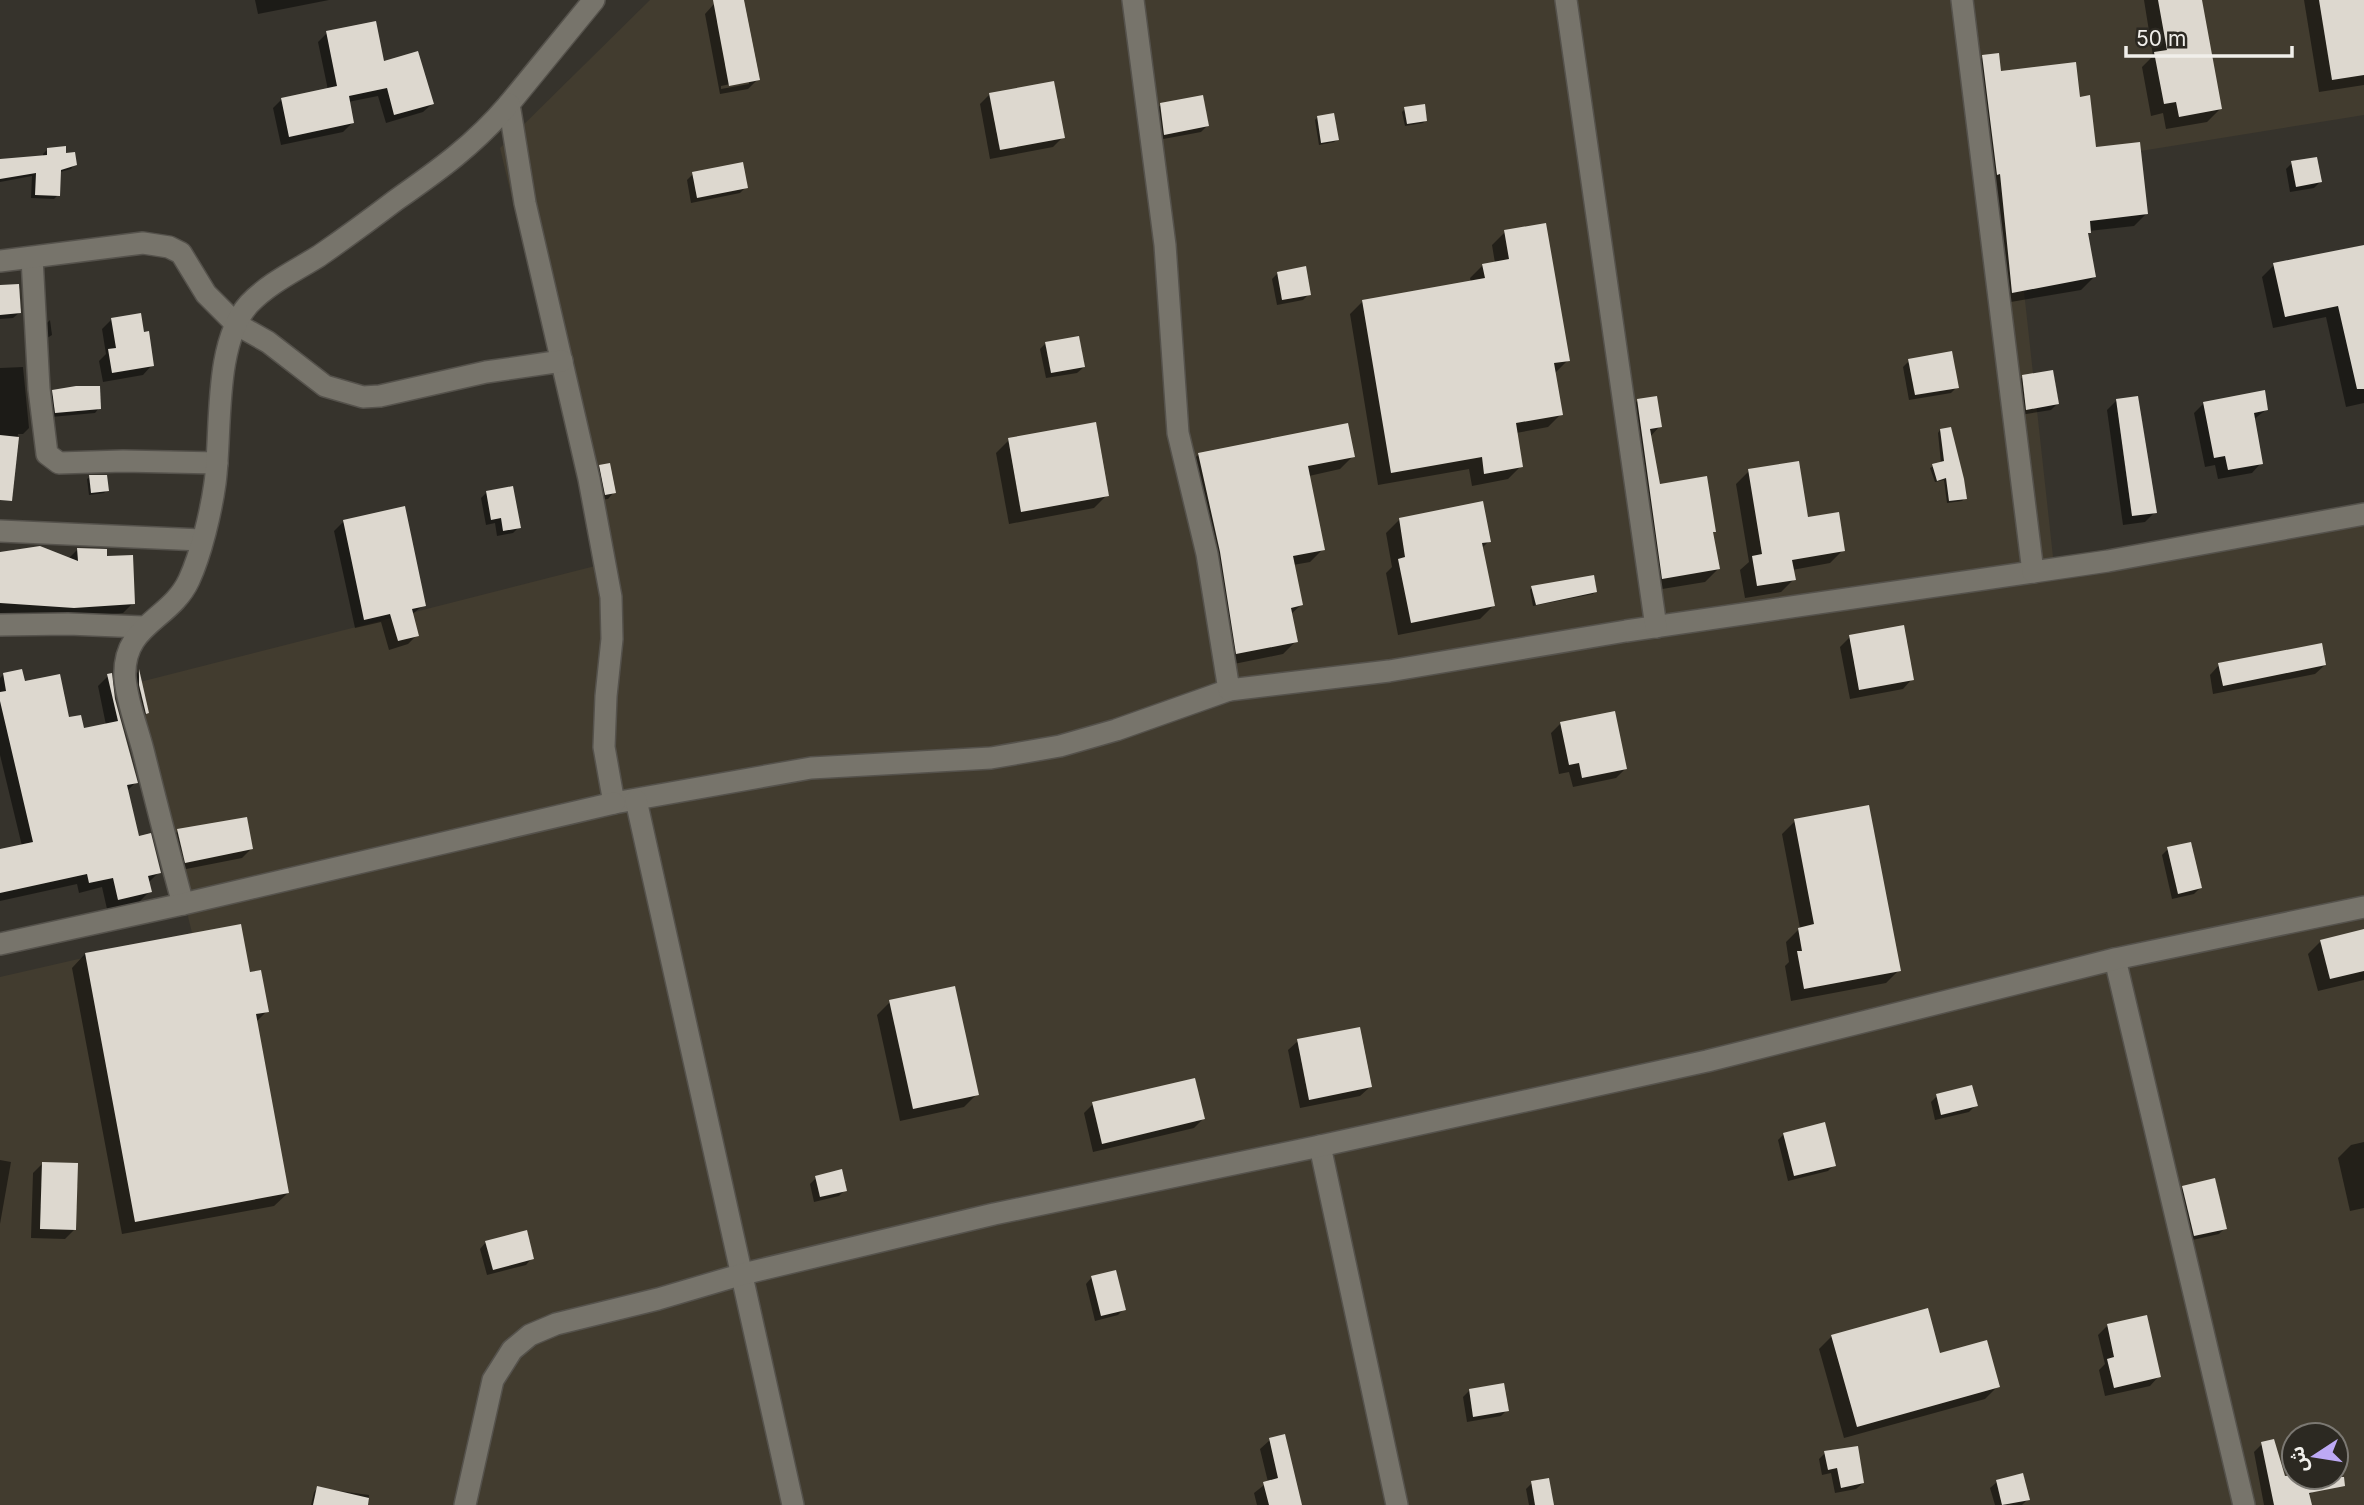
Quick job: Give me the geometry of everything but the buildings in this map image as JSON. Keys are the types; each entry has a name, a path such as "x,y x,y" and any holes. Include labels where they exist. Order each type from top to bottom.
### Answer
{"street":[{"path":"183,904 125,678 134,638 179,597 190,579 208,522 217,463 220,400 228,346 236,324 250,304 283,277 460,155 509,104 594,0"},
{"path":"1133,0 1165,245 1178,433 1206,554 1229,691"},
{"path":"1566,0 1656,627"},
{"path":"1962,0 2033,572"},
{"path":"509,104 525,203 589,479 611,597 612,639 604,747 614,803"},
{"path":"0,261 143,243 169,247 181,253 206,294 236,324 268,342 325,386 363,397 380,396 486,372 562,361"},
{"path":"32,258 38,389 47,454 59,463 217,463"},
{"path":"0,944 614,803 811,768 990,758 1060,746 1116,730 1229,691 1389,671 1656,627 2108,561 2364,514"},
{"path":"0,531 201,540"},
{"path":"0,625 143,627"},
{"path":"636,800 793,1505"},
{"path":"465,1505 493,1380 512,1350 530,1335 556,1324 659,1299 743,1274 993,1214 1707,1061 2115,959 2364,907"},
{"path":"2115,959 2244,1505"},
{"path":"1320,1146 1397,1505"}],"shaded area":[{"path":"650,0 2364,0 2364,115 2011,172 2054,566 2364,515 2364,1505 0,1505 0,977 192,933 132,684 599,565 500,148"}]}
